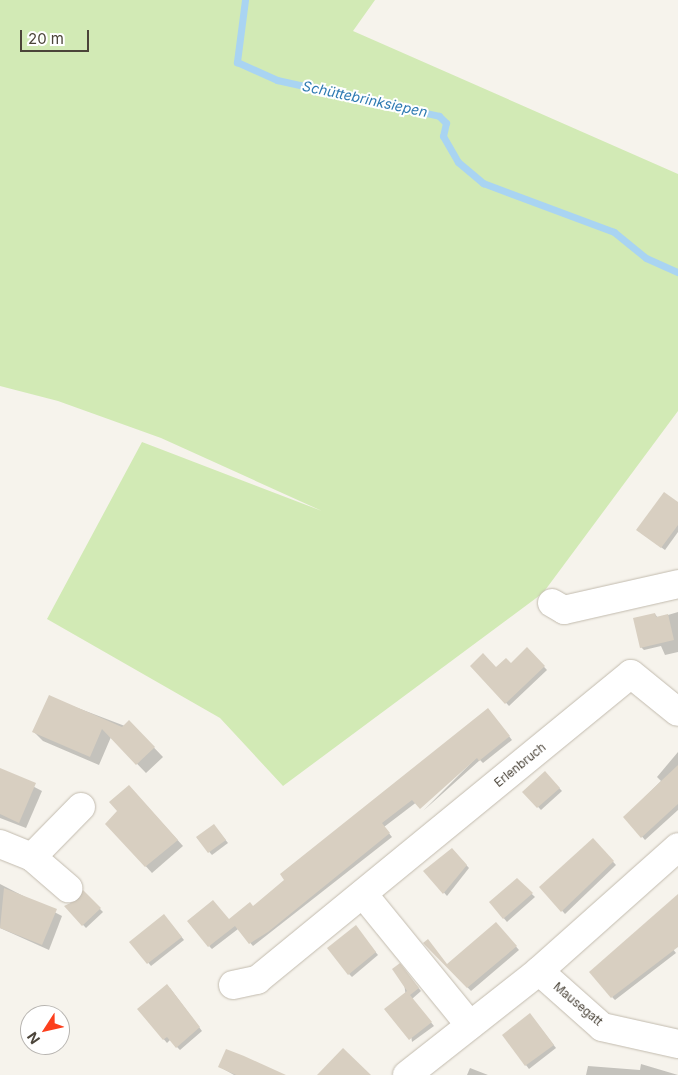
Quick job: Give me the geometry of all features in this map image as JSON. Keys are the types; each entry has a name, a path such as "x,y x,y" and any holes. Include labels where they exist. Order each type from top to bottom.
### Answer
{"street":[{"path":"558,607 678,584"},
{"name":"Erlenbruch","path":"233,985 257,980 631,674 678,712"},
{"path":"32,857 81,806"},
{"path":"0,844 32,857 68,888"},
{"path":"407,1075 539,972 678,847"},
{"path":"363,894 470,1025"},
{"name":"Mausegatt","path":"539,972 602,1026 678,1044"}],"green space":[{"path":"0,0 375,0 353,31 678,174 678,411 543,593 283,786 220,718 47,619 142,442 322,511 161,438 58,401 0,386"}],"building":[{"path":"664,492 678,502 678,525 661,548 636,530"},
{"path":"655,613 656,617 668,614 674,640 640,648 633,618"},
{"path":"527,647 545,666 505,704 470,666 483,653 496,667 506,658 511,663"},
{"path":"49,695 122,727 129,720 155,747 136,765 102,729 90,757 32,732"},
{"path":"488,708 510,736 479,761 477,758 420,809 412,800 382,823 390,833 268,932 249,944 235,926 208,947 187,921 213,900 229,919 250,902 253,906 284,880 280,874"},
{"path":"678,765 678,804 641,838 623,817"},
{"path":"0,768 36,783 19,823 0,814"},
{"path":"545,771 560,788 537,808 522,792"},
{"path":"129,785 178,840 145,867 105,824 117,811 109,802"},
{"path":"214,824 226,840 208,853 196,837"},
{"path":"593,838 614,861 561,912 539,887"},
{"path":"452,848 467,865 443,894 423,871"},
{"path":"517,878 533,893 503,919 489,902"},
{"path":"4,888 57,909 42,945 0,928"},
{"path":"83,890 101,908 82,926 64,906 79,899"},
{"path":"678,894 678,947 611,998 589,972"},
{"path":"164,914 182,937 147,964 129,942"},
{"path":"496,922 517,946 467,988 423,943 428,939 447,964"},
{"path":"356,925 376,952 348,975 327,948"},
{"path":"400,963 419,988 410,995 432,1022 409,1040 384,1009 407,991 392,969"},
{"path":"167,984 200,1027 176,1048 167,1037 163,1040 137,1009"},
{"path":"530,1013 554,1045 525,1066 502,1035"},
{"path":"343,1048 371,1075 317,1075"},
{"path":"226,1049 286,1075 236,1075 218,1067"}],"waterway":[{"name":"Schüttebrinksiepen","path":"245,0 237,62 277,80 439,116 446,123 443,136 458,162 483,183 614,232 646,258 678,272"}]}
